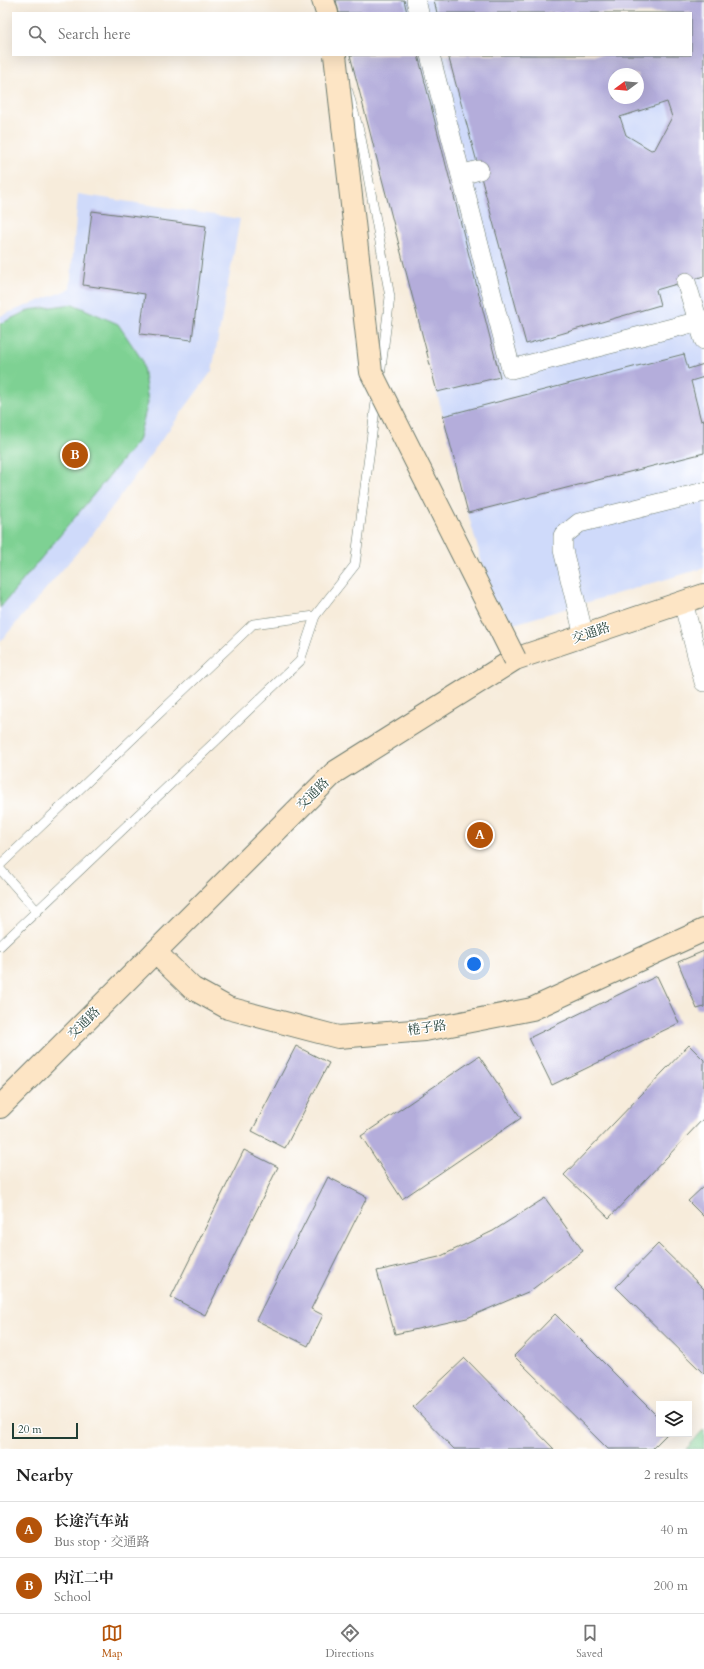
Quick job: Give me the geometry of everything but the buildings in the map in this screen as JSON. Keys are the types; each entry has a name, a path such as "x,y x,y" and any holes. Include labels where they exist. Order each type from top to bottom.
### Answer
{"street":[{"path":"323,0 327,12"},
{"path":"416,0 419,12"},
{"path":"335,56 372,372 515,659"},
{"path":"430,56 512,369 701,321"},
{"path":"461,175 479,170"},
{"path":"686,282 701,321 704,340"},
{"path":"584,636 563,550 563,536 579,523 704,492"},
{"name":"交通路","path":"0,1107 335,772 515,659 704,595"},
{"path":"683,602 704,682"},
{"name":"棬子路","path":"155,952 192,988 228,1008 338,1037 425,1030 532,1009 704,930"}],"lane":[{"path":"0,946 300,661 315,616 355,565 390,297 360,138 339,56"},
{"path":"0,864 254,624 315,616"},
{"path":"0,869 37,911"}],"shaded area":[{"path":"336,0 704,0 704,568 500,628 468,513 350,56 692,56 692,12 339,12"},
{"path":"78,194 240,219 212,371 88,540 0,642 0,316 70,289"}],"green space":[{"path":"73,304 118,324 142,360 148,402 138,441 0,608 0,324 29,310"},
{"path":"704,1429 704,1449 686,1449"}],"place":[{"name":"内江二中","path":"75,455"},
{"name":"长途汽车站","path":"480,835"}]}
